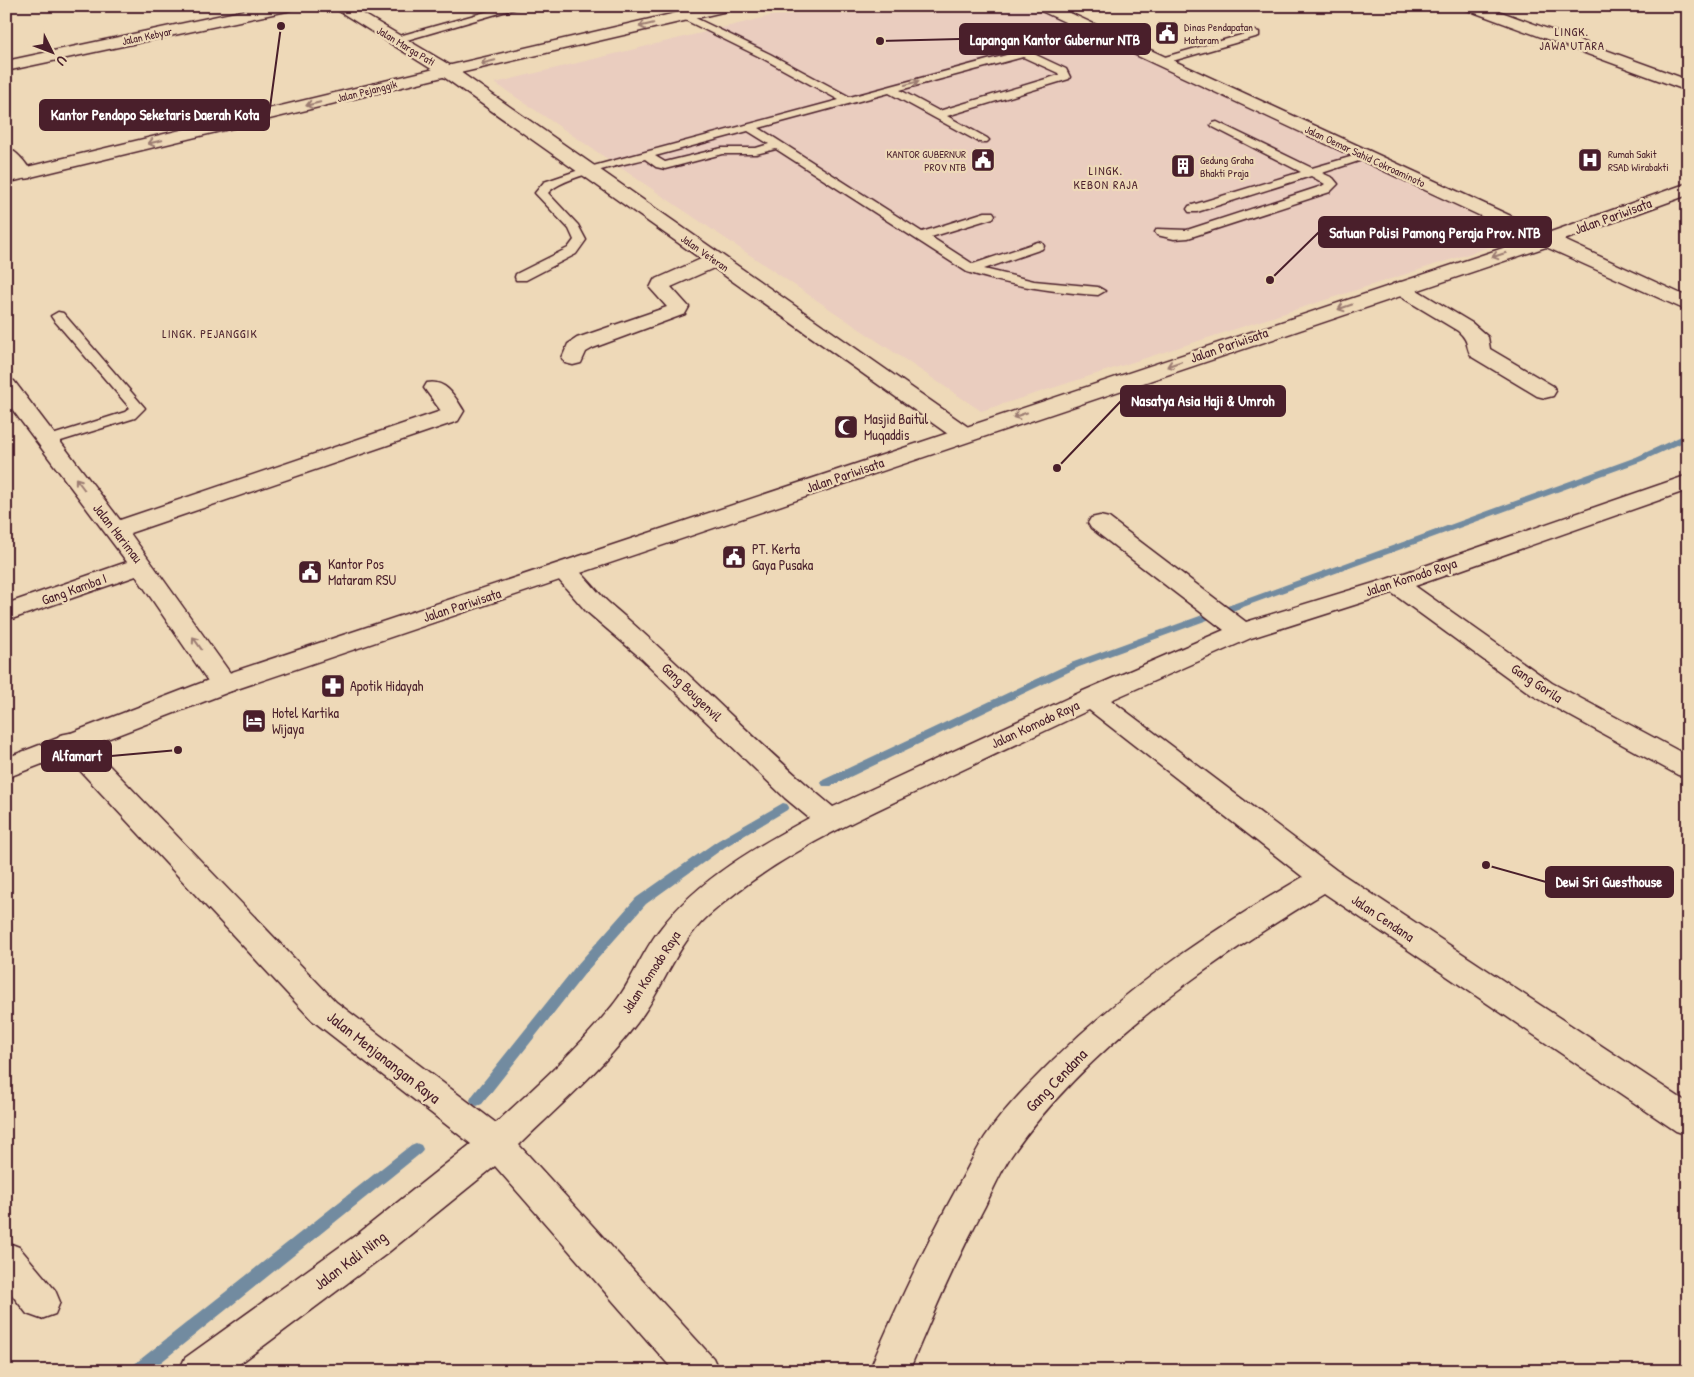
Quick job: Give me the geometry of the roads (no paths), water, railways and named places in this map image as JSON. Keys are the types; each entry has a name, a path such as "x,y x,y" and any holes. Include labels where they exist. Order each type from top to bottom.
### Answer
{"street":[{"name":"Jalan Kebyar","path":"6,66 287,6"},
{"name":"Jalan Marga Pati","path":"339,6 447,71"},
{"name":"Jalan Pejanggik","path":"15,176 447,71 728,6"},
{"name":"Jalan Oemar Sahid Cokroaminoto","path":"1042,6 1688,305"},
{"path":"1470,6 1688,86"},
{"path":"1662,77 1688,68"},
{"name":"Jalan Veteran","path":"447,71 586,171 963,434"},
{"path":"6,153 15,176"},
{"name":"Jalan Pariwisata","path":"6,769 70,742 224,684 963,434 1546,240 1688,189"},
{"path":"573,358 576,349 585,343 678,310 679,307 660,288 661,284 716,260"},
{"path":"1400,288 1466,327 1477,337 1480,352 1545,391"},
{"name":"Jalan Harimau","path":"6,386 142,565 224,684"},
{"path":"115,530 450,416 453,411 435,388"},
{"name":"Jalan Komodo Raya","path":"497,1144 591,1055 627,1012 672,937 696,909 749,867 826,816 1091,698 1226,618 1396,584 1688,482"},
{"path":"1100,523 1146,560 1226,618"},
{"name":"Gang Kamba I","path":"6,614 142,565"},
{"name":"Gang Bougenvil","path":"564,570 595,605 650,652 795,791 826,816"},
{"name":"Gang Gorila","path":"1396,584 1542,689 1688,768"},
{"name":"Jalan Cendana","path":"1091,698 1325,878 1688,1121"},
{"name":"Jalan Menjanangan Raya","path":"70,742 324,1011 497,1144 699,1371"},
{"name":"Gang Cendana","path":"889,1371 923,1290 960,1217 998,1147 1035,1100 1099,1036 1190,963 1237,931 1325,878"},
{"name":"Jalan Kali Ning","path":"199,1371 372,1244 497,1144"},
{"path":"6,1258 41,1302"}],"lane":[{"path":"396,40 519,6"},
{"path":"685,16 766,56 848,100"},
{"path":"521,276 572,252 580,240 574,228 540,193 548,185 586,171 1099,32"},
{"path":"1162,61 1255,34"},
{"path":"938,115 1065,77 1062,71 1024,53"},
{"path":"890,89 984,140"},
{"path":"1161,232 1174,235 1188,234 1326,189 1332,184 1312,172 1217,125"},
{"path":"750,127 972,269 992,276 1046,287 1098,291"},
{"path":"647,155 660,165 665,166 722,151 756,151 778,145"},
{"path":"1193,209 1364,156"},
{"path":"921,236 989,215"},
{"path":"972,269 1038,246"},
{"path":"48,441 130,415 138,408 58,316"}],"waterway":[{"path":"827,783 1075,665 1639,459 1688,436"},
{"path":"477,1100 581,969 641,901 721,844 783,807"},
{"path":"138,1371 416,1149"}],"place":[{"name":"Kantor Pendopo Seketaris Daerah Kota","path":"281,26"},
{"name":"Dinas Pendapatan Mataram","path":"1167,33"},
{"name":"Lapangan Kantor Gubernur NTB","path":"880,41"},
{"name":"KANTOR GUBERNUR PROV NTB","path":"983,160"},
{"name":"Rumah Sakit RSAD Wirabakti","path":"1590,160"},
{"name":"Gedung Graha Bhakti Praja","path":"1183,166"},
{"name":"Satuan Polisi Pamong Peraja Prov. NTB","path":"1270,280"},
{"name":"Masjid Baitul Muqaddis","path":"846,427"},
{"name":"Nasatya Asia Haji & Umroh","path":"1057,468"},
{"name":"PT. Kerta Gaya Pusaka","path":"734,557"},
{"name":"Kantor Pos Mataram RSU","path":"310,572"},
{"name":"Apotik Hidayah","path":"333,686"},
{"name":"Hotel Kartika Wijaya","path":"254,721"},
{"name":"Alfamart","path":"178,750"},
{"name":"Dewi Sri Guesthouse","path":"1486,865"}],"district":[{"name":"LINGK. JAWA UTARA","path":"1572,39"},
{"name":"LINGK. KEBON RAJA","path":"1106,178"},
{"name":"LINGK. PEJANGGIK","path":"210,334"}]}
